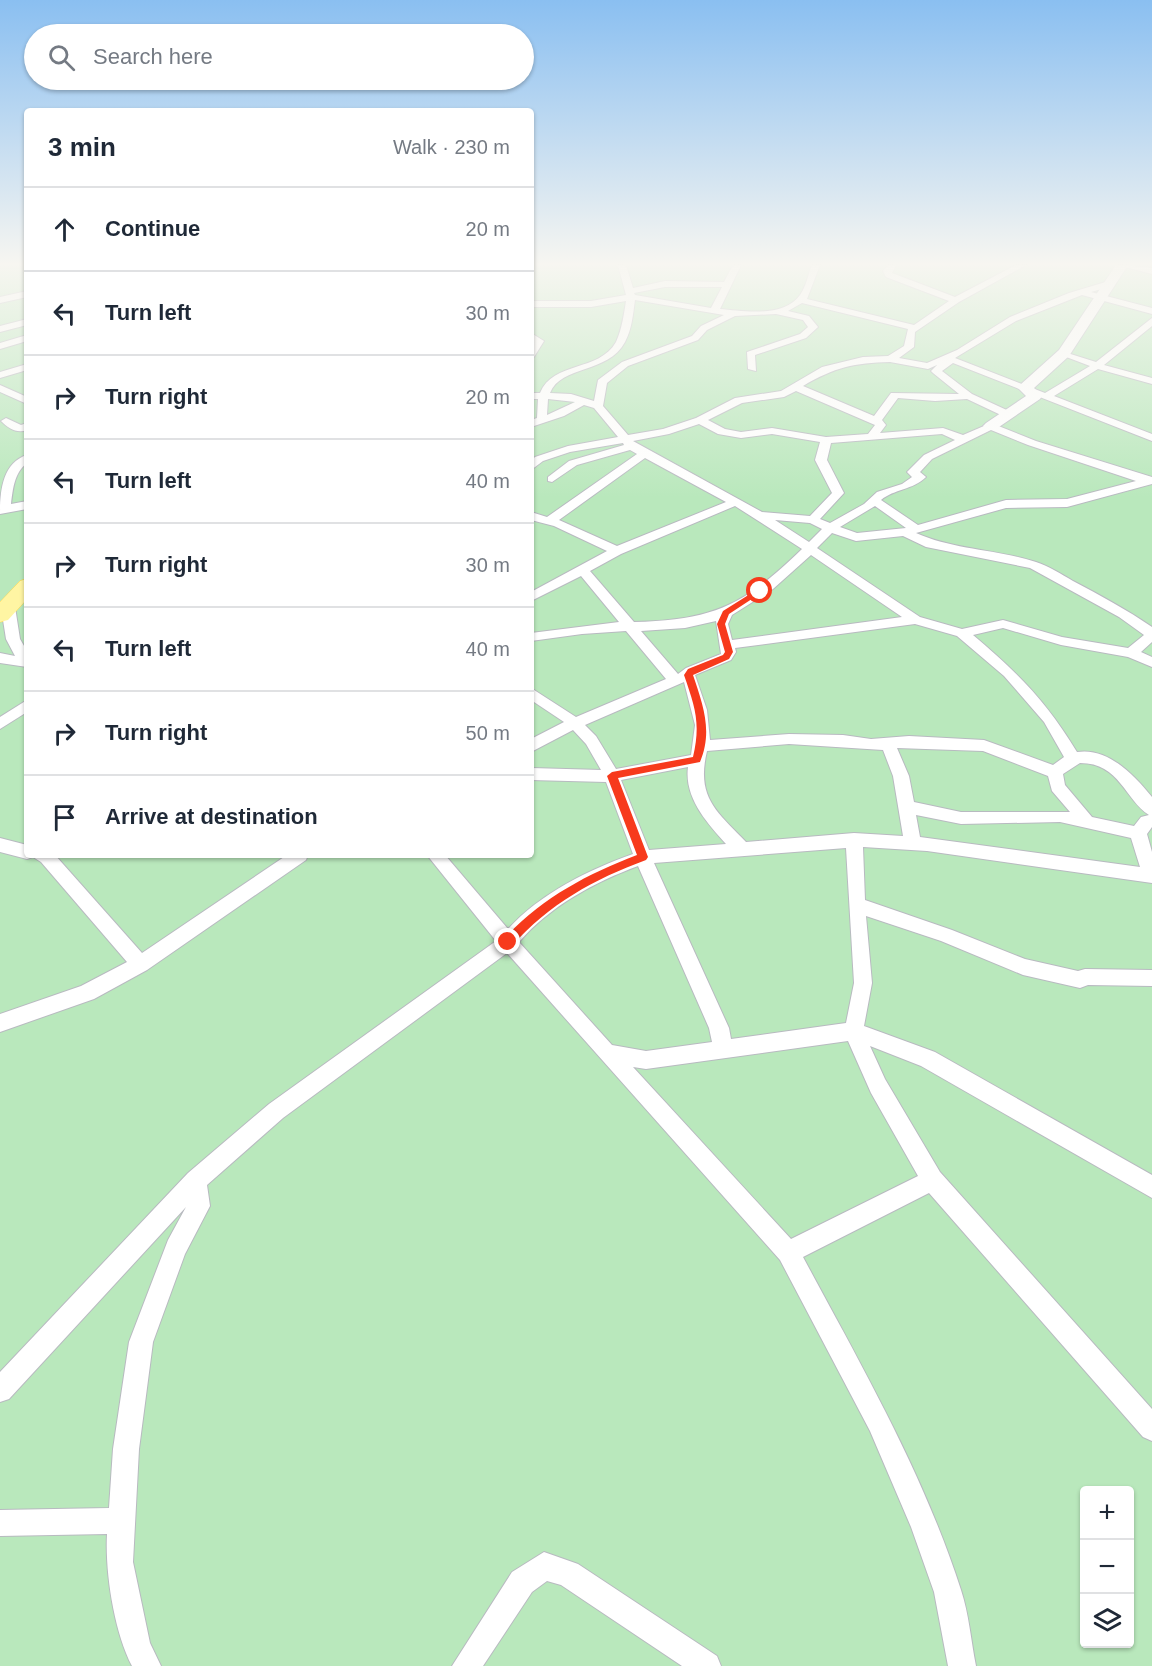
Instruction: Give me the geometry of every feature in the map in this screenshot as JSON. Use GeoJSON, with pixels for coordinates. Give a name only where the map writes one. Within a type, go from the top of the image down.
{"type":"FeatureCollection","features":[{"type":"Feature","properties":{"kind":"main road"},"geometry":{"type":"LineString","coordinates":[[4,611],[24,589]]}},
{"type":"Feature","properties":{"kind":"street"},"geometry":{"type":"LineString","coordinates":[[542,420],[543,397],[548,384],[559,376],[602,362],[619,343]]}},
{"type":"Feature","properties":{"kind":"street"},"geometry":{"type":"LineString","coordinates":[[598,406],[602,382],[625,364],[682,343]]}},
{"type":"Feature","properties":{"kind":"street"},"geometry":{"type":"LineString","coordinates":[[753,369],[750,354],[783,343]]}},
{"type":"Feature","properties":{"kind":"street"},"geometry":{"type":"LineString","coordinates":[[890,359],[909,347],[910,343]]}},
{"type":"Feature","properties":{"kind":"street"},"geometry":{"type":"LineString","coordinates":[[976,343],[936,371],[968,396],[1007,414]]}},
{"type":"Feature","properties":{"kind":"street"},"geometry":{"type":"LineString","coordinates":[[1036,394],[1071,343]]}},
{"type":"Feature","properties":{"kind":"street"},"geometry":{"type":"LineString","coordinates":[[534,637],[694,622],[726,613],[760,591],[810,549],[830,528],[882,494],[906,486],[920,477],[913,472],[928,457],[991,426],[1036,394],[1097,366],[1125,343]]}},
{"type":"Feature","properties":{"kind":"street"},"geometry":{"type":"LineString","coordinates":[[1064,353],[1097,366],[1152,381]]}},
{"type":"Feature","properties":{"kind":"street"},"geometry":{"type":"LineString","coordinates":[[552,479],[573,463],[628,442],[700,420],[740,400],[784,394],[825,369],[863,360],[890,359],[928,366],[950,359],[1152,438]]}},
{"type":"Feature","properties":{"kind":"street"},"geometry":{"type":"LineString","coordinates":[[0,375],[24,368]]}},
{"type":"Feature","properties":{"kind":"street"},"geometry":{"type":"LineString","coordinates":[[0,387],[24,380]]}},
{"type":"Feature","properties":{"kind":"street"},"geometry":{"type":"LineString","coordinates":[[794,386],[876,421],[881,425],[872,436]]}},
{"type":"Feature","properties":{"kind":"street"},"geometry":{"type":"LineString","coordinates":[[0,387],[24,399]]}},
{"type":"Feature","properties":{"kind":"street"},"geometry":{"type":"LineString","coordinates":[[876,421],[895,395],[935,398],[968,396]]}},
{"type":"Feature","properties":{"kind":"street"},"geometry":{"type":"LineString","coordinates":[[534,396],[571,397],[598,406],[628,442],[644,454],[760,515],[915,620],[962,633],[1009,673],[1049,718],[1073,759]]}},
{"type":"Feature","properties":{"kind":"street"},"geometry":{"type":"LineString","coordinates":[[534,400],[543,397]]}},
{"type":"Feature","properties":{"kind":"street"},"geometry":{"type":"LineString","coordinates":[[534,423],[585,401]]}},
{"type":"Feature","properties":{"kind":"street"},"geometry":{"type":"LineString","coordinates":[[700,420],[722,432],[741,435],[772,431],[826,440],[943,431],[963,439]]}},
{"type":"Feature","properties":{"kind":"street"},"geometry":{"type":"LineString","coordinates":[[6,421],[20,429],[24,428]]}},
{"type":"Feature","properties":{"kind":"street"},"geometry":{"type":"LineString","coordinates":[[991,426],[1032,443],[1151,481]]}},
{"type":"Feature","properties":{"kind":"street"},"geometry":{"type":"LineString","coordinates":[[813,520],[838,493],[821,460],[826,440]]}},
{"type":"Feature","properties":{"kind":"street"},"geometry":{"type":"LineString","coordinates":[[534,462],[576,447],[628,442]]}},
{"type":"Feature","properties":{"kind":"street"},"geometry":{"type":"LineString","coordinates":[[549,520],[644,454]]}},
{"type":"Feature","properties":{"kind":"street"},"geometry":{"type":"LineString","coordinates":[[24,459],[18,462],[10,474],[2,510],[24,506]]}},
{"type":"Feature","properties":{"kind":"street"},"geometry":{"type":"LineString","coordinates":[[760,515],[813,520],[856,537],[910,530],[1006,504],[1067,503],[1151,481]]}},
{"type":"Feature","properties":{"kind":"street"},"geometry":{"type":"LineString","coordinates":[[874,500],[930,544],[963,552],[980,552],[1034,565],[1150,629],[1131,653]]}},
{"type":"Feature","properties":{"kind":"street"},"geometry":{"type":"LineString","coordinates":[[534,595],[616,551],[735,502]]}},
{"type":"Feature","properties":{"kind":"street"},"geometry":{"type":"LineString","coordinates":[[534,517],[549,520],[616,551]]}},
{"type":"Feature","properties":{"kind":"street"},"geometry":{"type":"LineString","coordinates":[[582,570],[682,677],[702,716],[696,786],[712,816],[740,848]]}},
{"type":"Feature","properties":{"kind":"street"},"geometry":{"type":"LineString","coordinates":[[4,611],[13,639],[24,657]]}},
{"type":"Feature","properties":{"kind":"street"},"geometry":{"type":"LineString","coordinates":[[534,744],[575,723],[726,657],[729,652],[721,624],[726,613]]}},
{"type":"Feature","properties":{"kind":"street"},"geometry":{"type":"LineString","coordinates":[[727,645],[915,620]]}},
{"type":"Feature","properties":{"kind":"street"},"geometry":{"type":"LineString","coordinates":[[962,633],[1002,624],[1061,641],[1131,653],[1152,662]]}},
{"type":"Feature","properties":{"kind":"street"},"geometry":{"type":"LineString","coordinates":[[0,658],[24,662]]}},
{"type":"Feature","properties":{"kind":"street"},"geometry":{"type":"LineString","coordinates":[[534,695],[575,723],[591,740],[612,776],[643,857],[719,1028],[723,1048]]}},
{"type":"Feature","properties":{"kind":"street"},"geometry":{"type":"LineString","coordinates":[[0,724],[24,707]]}},
{"type":"Feature","properties":{"kind":"street"},"geometry":{"type":"LineString","coordinates":[[534,774],[612,776],[699,753],[789,739],[843,740],[870,745],[909,742],[984,746],[1055,772]]}},
{"type":"Feature","properties":{"kind":"street"},"geometry":{"type":"LineString","coordinates":[[888,744],[901,776],[913,843]]}},
{"type":"Feature","properties":{"kind":"street"},"geometry":{"type":"LineString","coordinates":[[1055,772],[1073,759],[1084,757],[1105,764],[1132,783],[1152,810]]}},
{"type":"Feature","properties":{"kind":"street"},"geometry":{"type":"LineString","coordinates":[[1055,772],[1058,787],[1086,820]]}},
{"type":"Feature","properties":{"kind":"street"},"geometry":{"type":"LineString","coordinates":[[907,807],[961,818],[1060,816],[1138,833]]}},
{"type":"Feature","properties":{"kind":"street"},"geometry":{"type":"LineString","coordinates":[[1138,833],[1147,822],[1152,821]]}},
{"type":"Feature","properties":{"kind":"street"},"geometry":{"type":"LineString","coordinates":[[0,1390],[196,1181],[276,1111],[508,942],[531,916],[600,873],[643,857],[855,840],[913,843],[1152,877],[1138,833]]}},
{"type":"Feature","properties":{"kind":"street"},"geometry":{"type":"LineString","coordinates":[[855,840],[856,905],[865,987],[861,1009],[853,1030],[878,1086],[932,1180],[1152,1428]]}},
{"type":"Feature","properties":{"kind":"street"},"geometry":{"type":"LineString","coordinates":[[0,845],[24,851]]}},
{"type":"Feature","properties":{"kind":"street"},"geometry":{"type":"LineString","coordinates":[[48,858],[140,964]]}},
{"type":"Feature","properties":{"kind":"street"},"geometry":{"type":"LineString","coordinates":[[0,1023],[87,993],[140,964],[296,858]]}},
{"type":"Feature","properties":{"kind":"street"},"geometry":{"type":"LineString","coordinates":[[438,858],[508,942],[788,1252],[879,1422],[924,1525],[948,1592],[962,1666]]}},
{"type":"Feature","properties":{"kind":"street"},"geometry":{"type":"LineString","coordinates":[[856,905],[946,935],[1023,967],[1080,980],[1085,977],[1152,978]]}},
{"type":"Feature","properties":{"kind":"street"},"geometry":{"type":"LineString","coordinates":[[607,1053],[646,1060],[853,1030],[927,1059],[1152,1187]]}},
{"type":"Feature","properties":{"kind":"street"},"geometry":{"type":"LineString","coordinates":[[788,1252],[932,1180]]}},
{"type":"Feature","properties":{"kind":"street"},"geometry":{"type":"LineString","coordinates":[[147,1666],[137,1647],[119,1562],[126,1449],[141,1342],[176,1248],[200,1206],[196,1181]]}},
{"type":"Feature","properties":{"kind":"street"},"geometry":{"type":"LineString","coordinates":[[0,1523],[121,1521]]}},
{"type":"Feature","properties":{"kind":"street"},"geometry":{"type":"LineString","coordinates":[[466,1666],[522,1582],[544,1566],[568,1574],[707,1666]]}},
{"type":"Feature","properties":{"kind":"green space"},"geometry":{"type":"Polygon","coordinates":[[[0,343],[24,343],[24,858],[534,858],[534,343],[1152,343],[1152,1666],[0,1666],[0,343]]]}},
{"type":"Feature","properties":{"kind":"route"},"geometry":{"type":"LineString","coordinates":[[508,942],[531,916],[600,873],[643,857],[612,776],[697,760],[703,736],[702,716],[688,675],[691,671],[726,657],[729,652],[721,624],[726,613],[760,591]]}}]}
